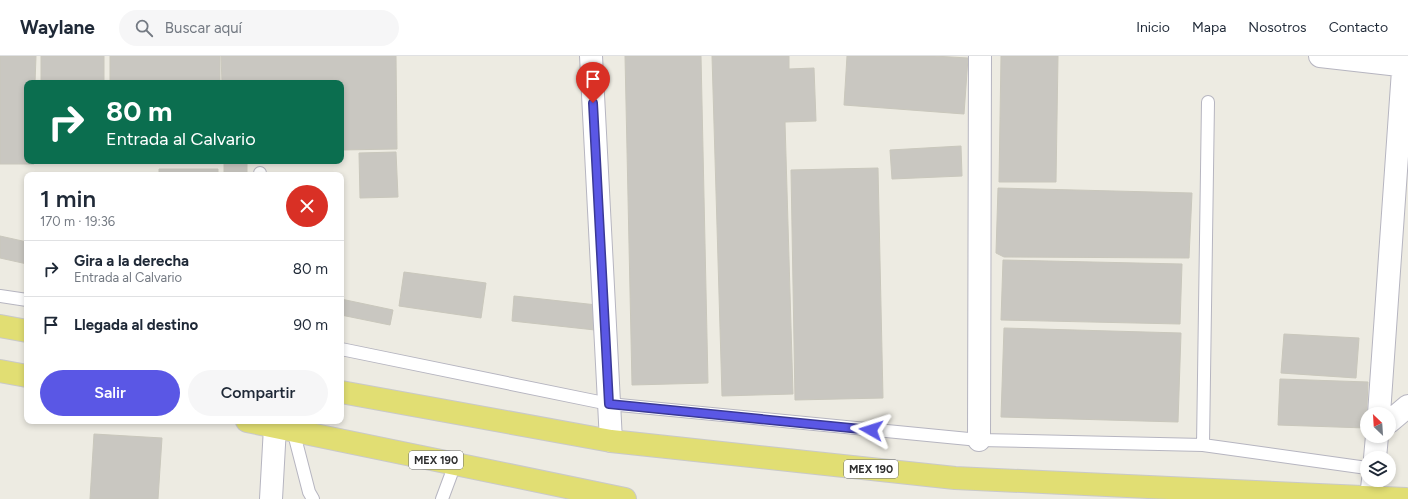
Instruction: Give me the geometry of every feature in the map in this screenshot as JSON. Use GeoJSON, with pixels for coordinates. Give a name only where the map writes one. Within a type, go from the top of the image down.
{"type":"FeatureCollection","features":[{"type":"Feature","properties":{"kind":"main road"},"geometry":{"type":"LineString","coordinates":[[0,326],[24,330]]}},
{"type":"Feature","properties":{"kind":"main road"},"geometry":{"type":"LineString","coordinates":[[0,371],[24,375]]}},
{"type":"Feature","properties":{"kind":"main road","name":"MEX 190"},"geometry":{"type":"LineString","coordinates":[[344,393],[611,441],[955,478],[1372,488],[1406,499]]}},
{"type":"Feature","properties":{"kind":"main road","name":"MEX 190"},"geometry":{"type":"LineString","coordinates":[[260,424],[625,499]]}},
{"type":"Feature","properties":{"kind":"street"},"geometry":{"type":"LineString","coordinates":[[591,56],[611,441]]}},
{"type":"Feature","properties":{"kind":"street"},"geometry":{"type":"LineString","coordinates":[[979,440],[980,56]]}},
{"type":"Feature","properties":{"kind":"street"},"geometry":{"type":"LineString","coordinates":[[1320,56],[1405,63],[1380,407]]}},
{"type":"Feature","properties":{"kind":"street"},"geometry":{"type":"LineString","coordinates":[[1396,416],[1408,406]]}},
{"type":"Feature","properties":{"kind":"street"},"geometry":{"type":"LineString","coordinates":[[271,499],[284,429]]}},
{"type":"Feature","properties":{"kind":"lane"},"geometry":{"type":"LineString","coordinates":[[1203,445],[1208,102]]}},
{"type":"Feature","properties":{"kind":"lane"},"geometry":{"type":"LineString","coordinates":[[0,296],[24,300]]}},
{"type":"Feature","properties":{"kind":"lane"},"geometry":{"type":"LineString","coordinates":[[344,350],[609,404],[979,440],[1203,445],[1360,467]]}},
{"type":"Feature","properties":{"kind":"lane"},"geometry":{"type":"LineString","coordinates":[[284,429],[313,499]]}},
{"type":"Feature","properties":{"kind":"lane"},"geometry":{"type":"LineString","coordinates":[[442,499],[455,464]]}},
{"type":"Feature","properties":{"kind":"building"},"geometry":{"type":"Polygon","coordinates":[[[0,56],[36,56],[35,80],[24,80],[24,164],[0,164],[0,56]]]}},
{"type":"Feature","properties":{"kind":"building"},"geometry":{"type":"Polygon","coordinates":[[[41,56],[104,56],[104,80],[41,80],[41,56]]]}},
{"type":"Feature","properties":{"kind":"building"},"geometry":{"type":"Polygon","coordinates":[[[110,56],[220,56],[220,80],[110,80],[110,56]]]}},
{"type":"Feature","properties":{"kind":"building"},"geometry":{"type":"Polygon","coordinates":[[[221,56],[396,56],[397,149],[344,150],[344,80],[222,80],[221,56]]]}},
{"type":"Feature","properties":{"kind":"building"},"geometry":{"type":"Polygon","coordinates":[[[625,56],[701,56],[708,383],[632,385],[625,56]]]}},
{"type":"Feature","properties":{"kind":"building"},"geometry":{"type":"Polygon","coordinates":[[[712,56],[789,56],[789,69],[814,68],[816,121],[785,122],[793,394],[722,396],[712,56]]]}},
{"type":"Feature","properties":{"kind":"building"},"geometry":{"type":"Polygon","coordinates":[[[847,56],[934,56],[968,58],[964,114],[844,105],[847,56]]]}},
{"type":"Feature","properties":{"kind":"building"},"geometry":{"type":"Polygon","coordinates":[[[1001,56],[1058,56],[1056,182],[999,182],[1001,56]]]}},
{"type":"Feature","properties":{"kind":"building"},"geometry":{"type":"Polygon","coordinates":[[[961,146],[962,176],[892,179],[890,150],[961,146]]]}},
{"type":"Feature","properties":{"kind":"building"},"geometry":{"type":"Polygon","coordinates":[[[396,152],[398,197],[360,198],[359,153],[396,152]]]}},
{"type":"Feature","properties":{"kind":"building"},"geometry":{"type":"Polygon","coordinates":[[[224,164],[247,164],[247,172],[224,172],[224,164]]]}},
{"type":"Feature","properties":{"kind":"building"},"geometry":{"type":"Polygon","coordinates":[[[878,168],[883,398],[795,400],[791,170],[878,168]]]}},
{"type":"Feature","properties":{"kind":"building"},"geometry":{"type":"Polygon","coordinates":[[[159,169],[218,169],[218,172],[159,172],[159,169]]]}},
{"type":"Feature","properties":{"kind":"building"},"geometry":{"type":"Polygon","coordinates":[[[998,188],[1192,193],[1189,258],[1004,257],[996,253],[998,188]]]}},
{"type":"Feature","properties":{"kind":"building"},"geometry":{"type":"Polygon","coordinates":[[[0,236],[24,241],[24,263],[0,258],[0,236]]]}},
{"type":"Feature","properties":{"kind":"building"},"geometry":{"type":"Polygon","coordinates":[[[1003,260],[1182,264],[1180,324],[1001,320],[1003,260]]]}},
{"type":"Feature","properties":{"kind":"building"},"geometry":{"type":"Polygon","coordinates":[[[404,272],[486,283],[481,318],[399,306],[404,272]]]}},
{"type":"Feature","properties":{"kind":"building"},"geometry":{"type":"Polygon","coordinates":[[[514,296],[597,305],[595,330],[512,321],[514,296]]]}},
{"type":"Feature","properties":{"kind":"building"},"geometry":{"type":"Polygon","coordinates":[[[344,300],[393,310],[390,325],[344,316],[344,300]]]}},
{"type":"Feature","properties":{"kind":"building"},"geometry":{"type":"Polygon","coordinates":[[[1004,328],[1181,333],[1178,422],[1001,417],[1004,328]]]}},
{"type":"Feature","properties":{"kind":"building"},"geometry":{"type":"Polygon","coordinates":[[[1284,334],[1359,338],[1356,378],[1281,373],[1284,334]]]}},
{"type":"Feature","properties":{"kind":"building"},"geometry":{"type":"Polygon","coordinates":[[[1280,379],[1368,382],[1367,407],[1360,407],[1360,428],[1278,425],[1280,379]]]}},
{"type":"Feature","properties":{"kind":"building"},"geometry":{"type":"Polygon","coordinates":[[[94,434],[162,438],[158,499],[90,499],[94,434]]]}},
{"type":"Feature","properties":{"kind":"route"},"geometry":{"type":"LineString","coordinates":[[593,103],[609,404],[871,430]]}}]}
